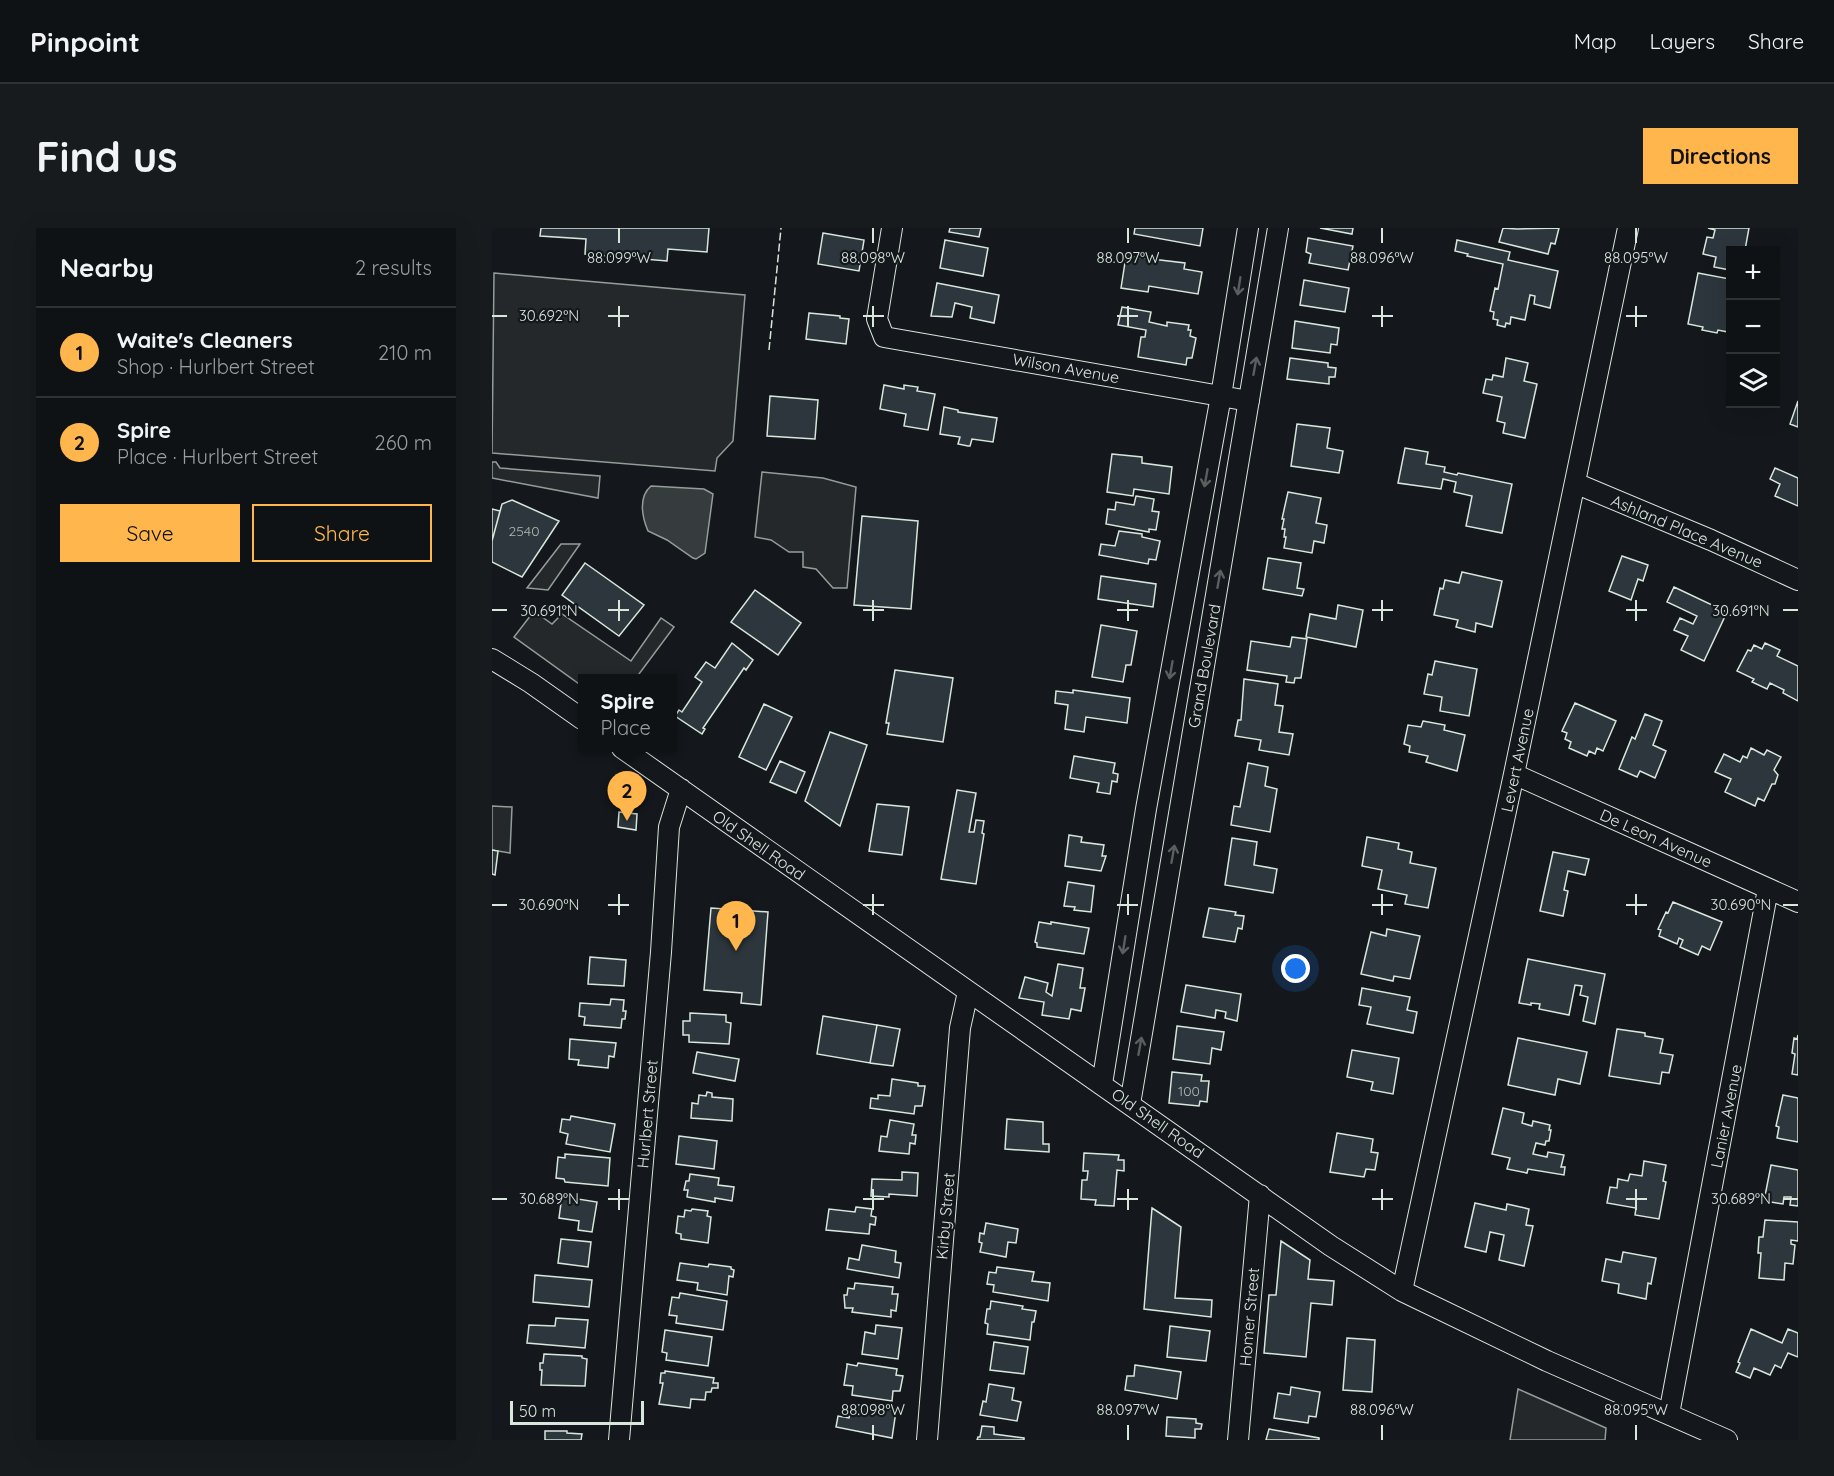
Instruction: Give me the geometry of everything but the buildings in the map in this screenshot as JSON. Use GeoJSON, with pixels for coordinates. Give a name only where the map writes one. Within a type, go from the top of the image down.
{"type":"FeatureCollection","features":[{"type":"Feature","properties":{"kind":"street","name":"Wilson Avenue"},"geometry":{"type":"LineString","coordinates":[[892,228],[877,319],[884,337],[1249,401]]}},
{"type":"Feature","properties":{"kind":"street","name":"Grand Boulevard"},"geometry":{"type":"LineString","coordinates":[[1102,1084],[1145,816],[1221,396],[1248,228]]}},
{"type":"Feature","properties":{"kind":"street","name":"Grand Boulevard"},"geometry":{"type":"LineString","coordinates":[[1130,1104],[1278,228]]}},
{"type":"Feature","properties":{"kind":"street","name":"Levert Avenue"},"geometry":{"type":"LineString","coordinates":[[1402,1291],[1514,774],[1628,228]]}},
{"type":"Feature","properties":{"kind":"street","name":"Ashland Place Avenue"},"geometry":{"type":"LineString","coordinates":[[1575,483],[1711,540],[1798,580]]}},
{"type":"Feature","properties":{"kind":"street"},"geometry":{"type":"LineString","coordinates":[[492,659],[578,716]]}},
{"type":"Feature","properties":{"kind":"street","name":"Old Shell Road"},"geometry":{"type":"LineString","coordinates":[[629,752],[1331,1246],[1402,1291],[1547,1360],[1727,1440]]}},
{"type":"Feature","properties":{"kind":"street","name":"De Leon Avenue"},"geometry":{"type":"LineString","coordinates":[[1514,774],[1798,902]]}},
{"type":"Feature","properties":{"kind":"street","name":"Hurlbert Street"},"geometry":{"type":"LineString","coordinates":[[619,1440],[661,952],[669,827],[681,789]]}},
{"type":"Feature","properties":{"kind":"street","name":"Lanier Avenue"},"geometry":{"type":"LineString","coordinates":[[1669,1414],[1768,889]]}},
{"type":"Feature","properties":{"kind":"street","name":"Kirby Street"},"geometry":{"type":"LineString","coordinates":[[927,1440],[960,1028],[968,992]]}},
{"type":"Feature","properties":{"kind":"street","name":"Homer Street"},"geometry":{"type":"LineString","coordinates":[[1238,1440],[1260,1195]]}},
{"type":"Feature","properties":{"kind":"shaded area"},"geometry":{"type":"Polygon","coordinates":[[[494,273],[745,295],[733,441],[717,458],[715,471],[492,453],[494,273]]]}},
{"type":"Feature","properties":{"kind":"shaded area"},"geometry":{"type":"Polygon","coordinates":[[[492,462],[496,462],[500,468],[600,476],[598,498],[492,478],[492,462]]]}},
{"type":"Feature","properties":{"kind":"shaded area"},"geometry":{"type":"Polygon","coordinates":[[[762,472],[823,478],[856,487],[847,588],[833,588],[816,569],[803,567],[803,552],[789,552],[771,540],[755,537],[762,472]]]}},
{"type":"Feature","properties":{"kind":"shaded area"},"geometry":{"type":"Polygon","coordinates":[[[651,486],[704,489],[713,494],[705,553],[696,559],[693,558],[667,540],[648,531],[643,514],[643,501],[651,486]]]}},
{"type":"Feature","properties":{"kind":"shaded area"},"geometry":{"type":"Polygon","coordinates":[[[561,544],[580,544],[548,590],[527,588],[561,544]]]}},
{"type":"Feature","properties":{"kind":"shaded area"},"geometry":{"type":"Polygon","coordinates":[[[534,611],[552,624],[562,614],[631,661],[661,618],[674,627],[639,674],[578,674],[578,683],[514,637],[534,611]]]}},
{"type":"Feature","properties":{"kind":"shaded area"},"geometry":{"type":"Polygon","coordinates":[[[492,806],[512,807],[510,853],[492,850],[492,806]]]}},
{"type":"Feature","properties":{"kind":"shaded area"},"geometry":{"type":"Polygon","coordinates":[[[1518,1389],[1606,1428],[1605,1440],[1510,1440],[1518,1389]]]}},
{"type":"Feature","properties":{"kind":"fence"},"geometry":{"type":"LineString","coordinates":[[769,350],[781,228]]}},
{"type":"Feature","properties":{"kind":"place","name":"Spire"},"geometry":{"type":"Point","coordinates":[627,821]}},
{"type":"Feature","properties":{"kind":"place","name":"Waite's Cleaners"},"geometry":{"type":"Point","coordinates":[736,951]}}]}
